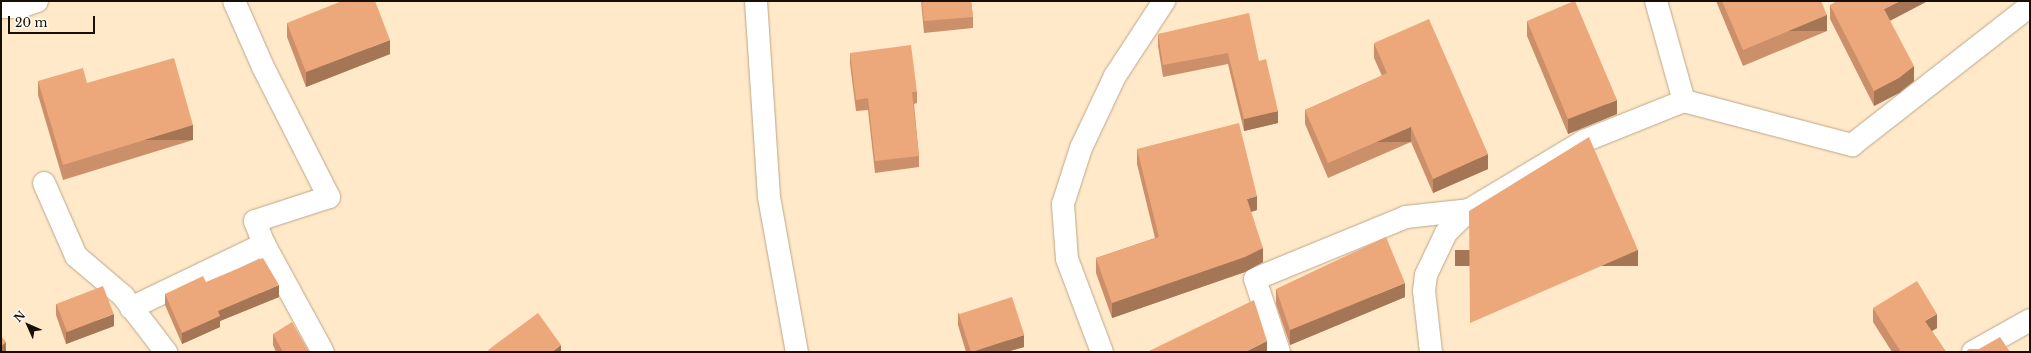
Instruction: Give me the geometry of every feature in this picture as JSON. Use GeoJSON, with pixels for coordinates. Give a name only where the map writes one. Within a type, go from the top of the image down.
{"type":"FeatureCollection","features":[{"type":"Feature","properties":{"kind":"street"},"geometry":{"type":"LineString","coordinates":[[1,7],[20,7],[37,1]]}},
{"type":"Feature","properties":{"kind":"street"},"geometry":{"type":"LineString","coordinates":[[234,1],[263,67],[329,197],[255,220],[264,244],[323,352]]}},
{"type":"Feature","properties":{"kind":"street"},"geometry":{"type":"LineString","coordinates":[[756,1],[769,197],[797,352]]}},
{"type":"Feature","properties":{"kind":"street"},"geometry":{"type":"LineString","coordinates":[[1102,352],[1067,259],[1063,204],[1081,148],[1115,76],[1164,1]]}},
{"type":"Feature","properties":{"kind":"street"},"geometry":{"type":"LineString","coordinates":[[1656,1],[1684,101]]}},
{"type":"Feature","properties":{"kind":"street"},"geometry":{"type":"LineString","coordinates":[[1431,352],[1425,316],[1426,274],[1446,233],[1469,210],[1584,141],[1684,101],[1852,145],[2030,6]]}},
{"type":"Feature","properties":{"kind":"street"},"geometry":{"type":"LineString","coordinates":[[44,183],[76,256],[123,296],[166,352]]}},
{"type":"Feature","properties":{"kind":"street"},"geometry":{"type":"LineString","coordinates":[[1279,352],[1255,279],[1406,217],[1469,210]]}},
{"type":"Feature","properties":{"kind":"street"},"geometry":{"type":"LineString","coordinates":[[131,308],[264,244]]}},
{"type":"Feature","properties":{"kind":"street"},"geometry":{"type":"LineString","coordinates":[[1973,352],[2030,320]]}},
{"type":"Feature","properties":{"kind":"building"},"geometry":{"type":"Polygon","coordinates":[[[342,1],[375,1],[390,40],[306,72],[287,23],[342,1]]]}},
{"type":"Feature","properties":{"kind":"building"},"geometry":{"type":"Polygon","coordinates":[[[922,1],[971,1],[973,17],[924,21],[922,1]]]}},
{"type":"Feature","properties":{"kind":"building"},"geometry":{"type":"Polygon","coordinates":[[[1574,1],[1617,100],[1568,119],[1527,21],[1574,1]]]}},
{"type":"Feature","properties":{"kind":"building"},"geometry":{"type":"Polygon","coordinates":[[[1722,1],[1821,1],[1827,15],[1743,50],[1722,1]]]}},
{"type":"Feature","properties":{"kind":"building"},"geometry":{"type":"Polygon","coordinates":[[[1837,1],[1900,1],[1884,9],[1914,66],[1899,78],[1874,91],[1830,5],[1837,1]]]}},
{"type":"Feature","properties":{"kind":"building"},"geometry":{"type":"Polygon","coordinates":[[[1249,13],[1259,61],[1266,59],[1278,111],[1244,119],[1228,53],[1163,65],[1158,34],[1249,13]]]}},
{"type":"Feature","properties":{"kind":"building"},"geometry":{"type":"Polygon","coordinates":[[[1429,19],[1488,154],[1433,179],[1411,127],[1328,163],[1305,110],[1387,73],[1374,43],[1429,19]]]}},
{"type":"Feature","properties":{"kind":"building"},"geometry":{"type":"Polygon","coordinates":[[[911,45],[917,92],[912,92],[919,156],[875,161],[868,98],[856,100],[850,53],[911,45]]]}},
{"type":"Feature","properties":{"kind":"building"},"geometry":{"type":"Polygon","coordinates":[[[174,58],[193,125],[63,165],[38,81],[83,68],[87,83],[174,58]]]}},
{"type":"Feature","properties":{"kind":"building"},"geometry":{"type":"Polygon","coordinates":[[[1239,123],[1257,196],[1247,199],[1263,248],[1245,257],[1112,303],[1096,258],[1159,237],[1137,149],[1239,123]]]}},
{"type":"Feature","properties":{"kind":"building"},"geometry":{"type":"Polygon","coordinates":[[[1589,137],[1638,250],[1470,323],[1469,211],[1589,137]]]}},
{"type":"Feature","properties":{"kind":"building"},"geometry":{"type":"Polygon","coordinates":[[[1386,237],[1405,283],[1290,330],[1276,289],[1386,237]]]}},
{"type":"Feature","properties":{"kind":"building"},"geometry":{"type":"Polygon","coordinates":[[[263,258],[279,285],[218,311],[220,316],[182,333],[165,294],[203,276],[206,282],[263,258]]]}},
{"type":"Feature","properties":{"kind":"building"},"geometry":{"type":"Polygon","coordinates":[[[1917,281],[1937,314],[1925,321],[1946,352],[1901,352],[1873,308],[1917,281]]]}},
{"type":"Feature","properties":{"kind":"building"},"geometry":{"type":"Polygon","coordinates":[[[103,286],[114,314],[67,332],[56,304],[103,286]]]}},
{"type":"Feature","properties":{"kind":"building"},"geometry":{"type":"Polygon","coordinates":[[[1012,297],[1024,335],[971,352],[959,314],[1012,297]]]}},
{"type":"Feature","properties":{"kind":"building"},"geometry":{"type":"Polygon","coordinates":[[[1254,300],[1267,341],[1245,352],[1147,352],[1254,300]]]}},
{"type":"Feature","properties":{"kind":"building"},"geometry":{"type":"Polygon","coordinates":[[[538,313],[561,345],[552,352],[490,352],[488,350],[538,313]]]}},
{"type":"Feature","properties":{"kind":"building"},"geometry":{"type":"Polygon","coordinates":[[[292,322],[309,352],[283,352],[273,334],[292,322]]]}},
{"type":"Feature","properties":{"kind":"building"},"geometry":{"type":"Polygon","coordinates":[[[1,336],[6,342],[1,346],[1,336]]]}},
{"type":"Feature","properties":{"kind":"building"},"geometry":{"type":"Polygon","coordinates":[[[2000,337],[2010,352],[1965,352],[1969,349],[1979,349],[2000,337]]]}}]}
